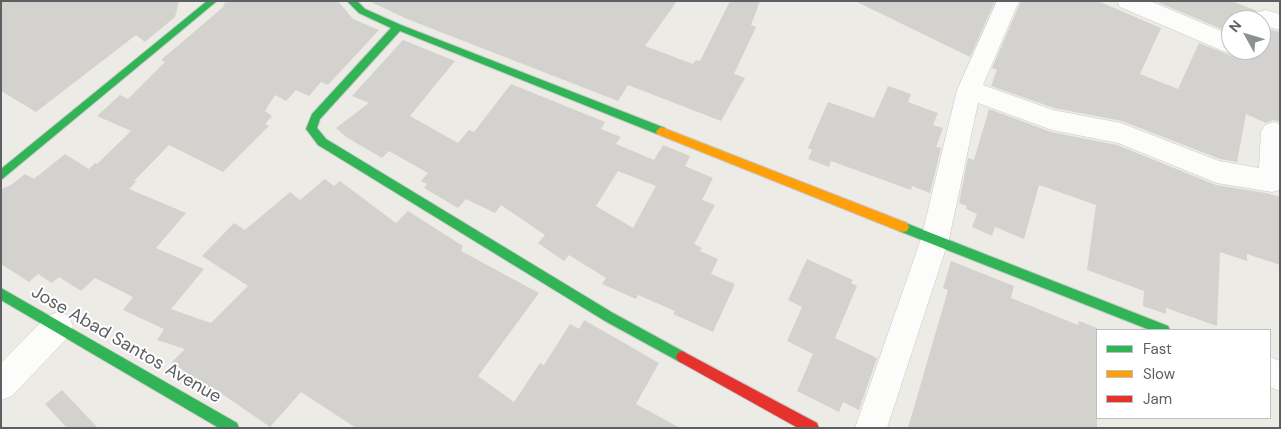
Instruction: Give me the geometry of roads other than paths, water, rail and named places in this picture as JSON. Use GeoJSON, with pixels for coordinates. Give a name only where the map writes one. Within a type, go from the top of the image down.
{"type":"FeatureCollection","features":[{"type":"Feature","properties":{"kind":"main road"},"geometry":{"type":"LineString","coordinates":[[1,176],[214,1]]}},
{"type":"Feature","properties":{"kind":"main road"},"geometry":{"type":"LineString","coordinates":[[351,1],[362,11],[398,27],[1161,329]]}},
{"type":"Feature","properties":{"kind":"main road"},"geometry":{"type":"LineString","coordinates":[[398,27],[316,116],[311,129],[322,142],[609,317],[812,428]]}},
{"type":"Feature","properties":{"kind":"main road","name":"Jose Abad Santos Avenue"},"geometry":{"type":"LineString","coordinates":[[1,293],[232,428]]}},
{"type":"Feature","properties":{"kind":"street"},"geometry":{"type":"LineString","coordinates":[[871,428],[935,239],[969,90],[1008,1]]}},
{"type":"Feature","properties":{"kind":"street"},"geometry":{"type":"LineString","coordinates":[[1128,1],[1221,41]]}},
{"type":"Feature","properties":{"kind":"street"},"geometry":{"type":"LineString","coordinates":[[969,90],[1052,120],[1121,133],[1217,172],[1276,182],[1274,132]]}},
{"type":"Feature","properties":{"kind":"street"},"geometry":{"type":"LineString","coordinates":[[1,385],[58,326]]}}]}
